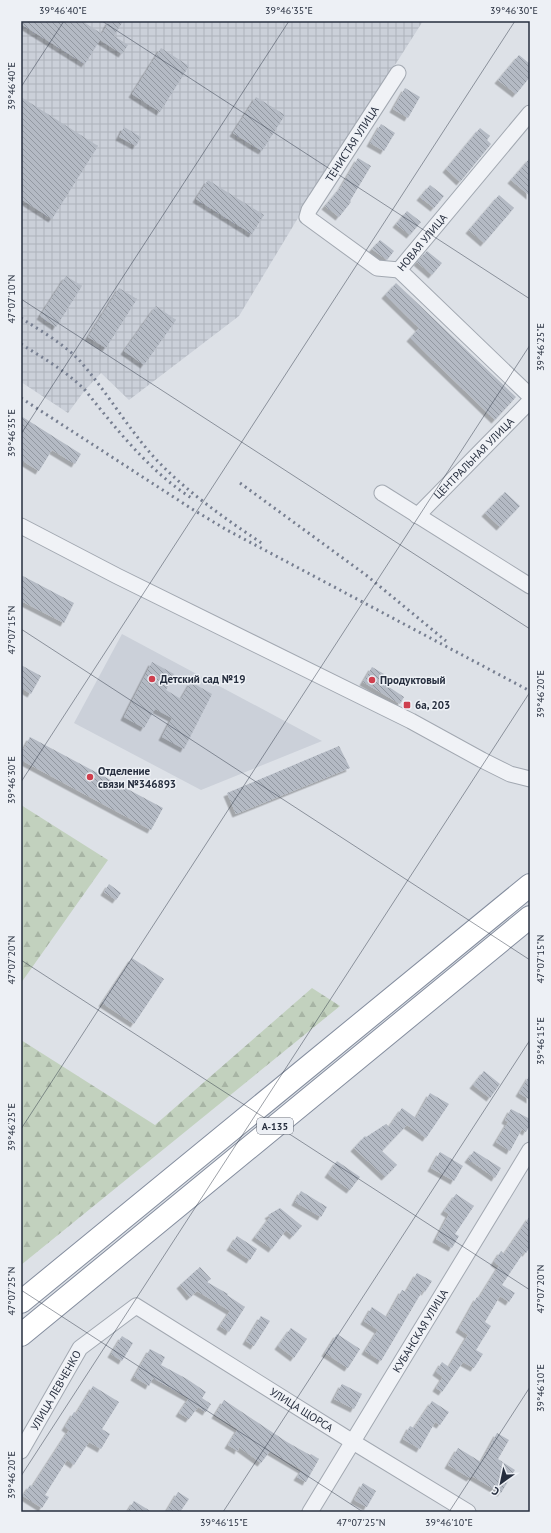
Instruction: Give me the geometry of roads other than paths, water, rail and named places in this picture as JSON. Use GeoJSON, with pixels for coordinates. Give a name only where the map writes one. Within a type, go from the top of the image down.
{"type":"FeatureCollection","features":[{"type":"Feature","properties":{"kind":"highway","name":"А-135"},"geometry":{"type":"LineString","coordinates":[[21,1302],[530,885]]}},
{"type":"Feature","properties":{"kind":"highway","name":"А-135"},"geometry":{"type":"LineString","coordinates":[[21,1335],[530,917]]}},
{"type":"Feature","properties":{"kind":"street","name":"ТЕНИСТАЯ УЛИЦА"},"geometry":{"type":"LineString","coordinates":[[398,73],[309,210],[306,217],[377,268],[399,270]]}},
{"type":"Feature","properties":{"kind":"street","name":"НОВАЯ УЛИЦА"},"geometry":{"type":"LineString","coordinates":[[530,113],[399,270],[530,396]]}},
{"type":"Feature","properties":{"kind":"street","name":"ЦЕНТРАЛЬНАЯ УЛИЦА"},"geometry":{"type":"LineString","coordinates":[[418,516],[530,401]]}},
{"type":"Feature","properties":{"kind":"street"},"geometry":{"type":"LineString","coordinates":[[382,493],[530,586]]}},
{"type":"Feature","properties":{"kind":"street"},"geometry":{"type":"LineString","coordinates":[[21,526],[117,576],[411,721],[510,774],[530,779]]}},
{"type":"Feature","properties":{"kind":"street","name":"КУБАНСКАЯ УЛИЦА"},"geometry":{"type":"LineString","coordinates":[[310,1512],[530,1150]]}},
{"type":"Feature","properties":{"kind":"street","name":"УЛИЦА ЩОРСА"},"geometry":{"type":"LineString","coordinates":[[136,1306],[468,1512]]}},
{"type":"Feature","properties":{"kind":"street","name":"УЛИЦА ЛЕВЧЕНКО"},"geometry":{"type":"LineString","coordinates":[[21,1451],[80,1348],[136,1306]]}},
{"type":"Feature","properties":{"kind":"railway"},"geometry":{"type":"LineString","coordinates":[[21,318],[60,343],[80,361],[99,384],[143,444],[164,468],[219,514],[263,544]]}},
{"type":"Feature","properties":{"kind":"railway"},"geometry":{"type":"LineString","coordinates":[[21,344],[54,365],[78,383],[148,463],[162,476],[193,499]]}},
{"type":"Feature","properties":{"kind":"railway"},"geometry":{"type":"LineString","coordinates":[[21,398],[192,509],[227,530],[530,691]]}},
{"type":"Feature","properties":{"kind":"railway"},"geometry":{"type":"LineString","coordinates":[[240,483],[366,575],[446,641]]}},
{"type":"Feature","properties":{"kind":"place","name":"Детский сад №19"},"geometry":{"type":"Point","coordinates":[152,679]}},
{"type":"Feature","properties":{"kind":"place","name":"Продуктовый"},"geometry":{"type":"Point","coordinates":[372,680]}},
{"type":"Feature","properties":{"kind":"place","name":"6a, 203"},"geometry":{"type":"Point","coordinates":[407,705]}},
{"type":"Feature","properties":{"kind":"place","name":"Отделение связи №346893"},"geometry":{"type":"Point","coordinates":[90,777]}}]}
